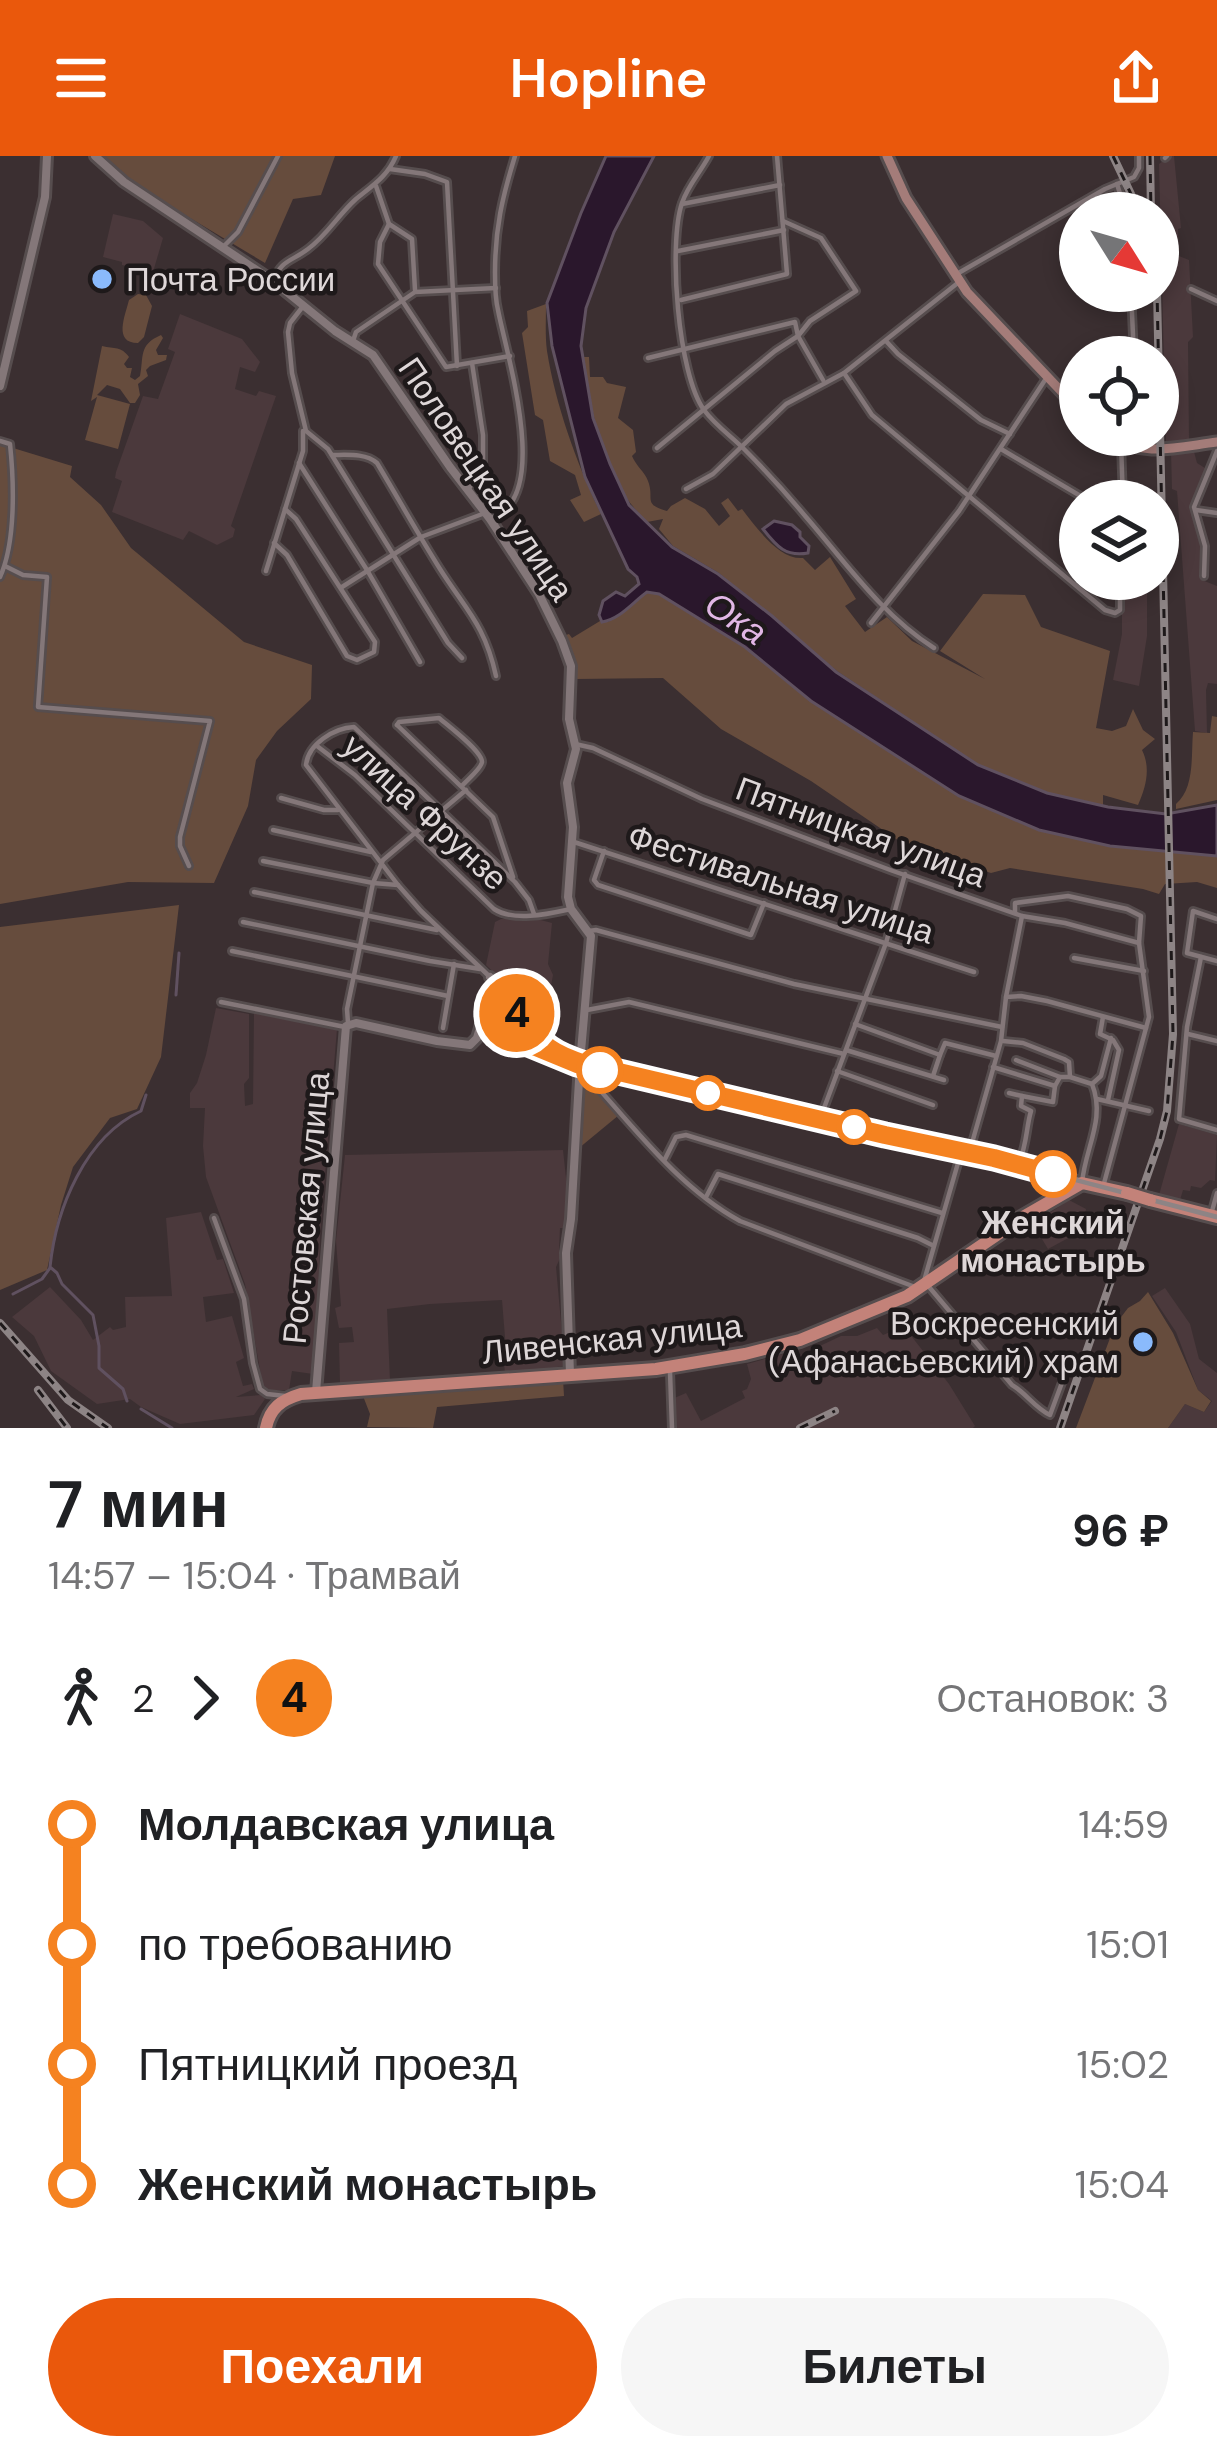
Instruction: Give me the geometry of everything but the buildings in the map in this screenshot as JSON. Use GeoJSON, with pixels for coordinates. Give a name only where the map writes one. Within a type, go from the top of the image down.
{"type":"FeatureCollection","features":[{"type":"Feature","properties":{"kind":"main road"},"geometry":{"type":"LineString","coordinates":[[887,156],[906,198],[957,279],[1059,389]]}},
{"type":"Feature","properties":{"kind":"main road"},"geometry":{"type":"LineString","coordinates":[[1179,447],[1217,442]]}},
{"type":"Feature","properties":{"kind":"main road"},"geometry":{"type":"LineString","coordinates":[[1082,1183],[1214,1216]]}},
{"type":"Feature","properties":{"kind":"main road","name":"Ливенская улица"},"geometry":{"type":"LineString","coordinates":[[287,1399],[316,1392],[669,1366],[800,1340],[895,1303],[1082,1183]]}},
{"type":"Feature","properties":{"kind":"main road"},"geometry":{"type":"LineString","coordinates":[[266,1428],[272,1411],[287,1399]]}},
{"type":"Feature","properties":{"kind":"street"},"geometry":{"type":"LineString","coordinates":[[0,386],[43,206],[47,156]]}},
{"type":"Feature","properties":{"kind":"street","name":"Половецкая улица"},"geometry":{"type":"LineString","coordinates":[[94,156],[124,182],[273,281],[373,356],[548,609],[571,666],[569,719],[575,744],[567,783],[571,909]]}},
{"type":"Feature","properties":{"kind":"street"},"geometry":{"type":"LineString","coordinates":[[223,247],[238,232],[278,156]]}},
{"type":"Feature","properties":{"kind":"street"},"geometry":{"type":"LineString","coordinates":[[273,281],[279,267],[307,250],[355,200],[376,186],[396,156]]}},
{"type":"Feature","properties":{"kind":"street"},"geometry":{"type":"LineString","coordinates":[[341,588],[422,537],[507,509],[516,489],[522,420],[496,288],[500,205],[515,156]]}},
{"type":"Feature","properties":{"kind":"street"},"geometry":{"type":"LineString","coordinates":[[709,156],[691,182],[676,229],[682,349],[694,391],[704,410],[775,481],[882,606],[934,648]]}},
{"type":"Feature","properties":{"kind":"street"},"geometry":{"type":"LineString","coordinates":[[680,300],[787,274],[777,156]]}},
{"type":"Feature","properties":{"kind":"street"},"geometry":{"type":"LineString","coordinates":[[686,489],[713,474],[786,404],[844,373],[957,279],[1040,225],[1134,177],[1139,156]]}},
{"type":"Feature","properties":{"kind":"street"},"geometry":{"type":"LineString","coordinates":[[390,169],[448,182],[457,366]]}},
{"type":"Feature","properties":{"kind":"street"},"geometry":{"type":"LineString","coordinates":[[1117,184],[1119,192]]}},
{"type":"Feature","properties":{"kind":"street"},"geometry":{"type":"LineString","coordinates":[[682,204],[780,185]]}},
{"type":"Feature","properties":{"kind":"street"},"geometry":{"type":"LineString","coordinates":[[376,186],[389,224],[412,238],[415,292]]}},
{"type":"Feature","properties":{"kind":"street"},"geometry":{"type":"LineString","coordinates":[[657,448],[798,336],[810,321],[856,291],[821,238],[783,221]]}},
{"type":"Feature","properties":{"kind":"street"},"geometry":{"type":"LineString","coordinates":[[389,224],[377,260],[446,367],[510,356]]}},
{"type":"Feature","properties":{"kind":"street"},"geometry":{"type":"LineString","coordinates":[[676,252],[784,230]]}},
{"type":"Feature","properties":{"kind":"street"},"geometry":{"type":"LineString","coordinates":[[352,342],[356,332],[415,292],[496,288]]}},
{"type":"Feature","properties":{"kind":"street"},"geometry":{"type":"LineString","coordinates":[[1192,289],[1217,301]]}},
{"type":"Feature","properties":{"kind":"street"},"geometry":{"type":"LineString","coordinates":[[304,305],[288,332],[306,431],[332,455],[448,643],[462,658]]}},
{"type":"Feature","properties":{"kind":"street"},"geometry":{"type":"LineString","coordinates":[[648,358],[795,322],[825,382]]}},
{"type":"Feature","properties":{"kind":"street"},"geometry":{"type":"LineString","coordinates":[[885,340],[981,420],[1010,434]]}},
{"type":"Feature","properties":{"kind":"street"},"geometry":{"type":"LineString","coordinates":[[468,490],[483,466],[472,363]]}},
{"type":"Feature","properties":{"kind":"street"},"geometry":{"type":"LineString","coordinates":[[844,373],[872,415],[1059,571]]}},
{"type":"Feature","properties":{"kind":"street"},"geometry":{"type":"LineString","coordinates":[[871,623],[969,495],[1047,377]]}},
{"type":"Feature","properties":{"kind":"street"},"geometry":{"type":"LineString","coordinates":[[266,571],[303,451],[304,425]]}},
{"type":"Feature","properties":{"kind":"street"},"geometry":{"type":"LineString","coordinates":[[0,441],[10,444],[12,463],[8,556],[0,578]]}},
{"type":"Feature","properties":{"kind":"street"},"geometry":{"type":"LineString","coordinates":[[1000,448],[1059,483]]}},
{"type":"Feature","properties":{"kind":"street"},"geometry":{"type":"LineString","coordinates":[[1204,576],[1205,546],[1196,500],[1217,451]]}},
{"type":"Feature","properties":{"kind":"street"},"geometry":{"type":"LineString","coordinates":[[332,455],[374,459],[441,571],[478,622],[496,676]]}},
{"type":"Feature","properties":{"kind":"street"},"geometry":{"type":"LineString","coordinates":[[299,463],[420,662]]}},
{"type":"Feature","properties":{"kind":"street"},"geometry":{"type":"LineString","coordinates":[[274,543],[287,555],[347,656],[357,660],[376,648],[296,519],[285,509]]}},
{"type":"Feature","properties":{"kind":"street"},"geometry":{"type":"LineString","coordinates":[[1196,510],[1217,513]]}},
{"type":"Feature","properties":{"kind":"street"},"geometry":{"type":"LineString","coordinates":[[5,566],[46,577],[38,707],[210,721],[180,837],[188,866]]}},
{"type":"Feature","properties":{"kind":"street"},"geometry":{"type":"LineString","coordinates":[[1093,600],[1115,613],[1120,600]]}},
{"type":"Feature","properties":{"kind":"street"},"geometry":{"type":"LineString","coordinates":[[464,788],[482,762],[462,738],[439,718],[399,722],[397,725],[493,817],[515,882]]}},
{"type":"Feature","properties":{"kind":"street"},"geometry":{"type":"LineString","coordinates":[[534,914],[530,899],[515,882],[354,727],[346,727],[306,757],[306,765],[338,810],[398,885],[542,1033],[581,1064],[705,1199],[740,1221],[921,1287],[1012,1385],[1050,1415],[1070,1361]]}},
{"type":"Feature","properties":{"kind":"street","name":"Пятницкая улица"},"geometry":{"type":"LineString","coordinates":[[575,744],[702,799],[1018,914],[1139,943]]}},
{"type":"Feature","properties":{"kind":"street","name":"улица Фрунзе"},"geometry":{"type":"LineString","coordinates":[[317,746],[355,775],[494,909],[509,916],[571,909]]}},
{"type":"Feature","properties":{"kind":"street","name":"Ростовская улица"},"geometry":{"type":"LineString","coordinates":[[316,1392],[347,1009],[373,884],[389,853],[464,788]]}},
{"type":"Feature","properties":{"kind":"street"},"geometry":{"type":"LineString","coordinates":[[281,798],[338,810]]}},
{"type":"Feature","properties":{"kind":"street"},"geometry":{"type":"LineString","coordinates":[[273,830],[371,852]]}},
{"type":"Feature","properties":{"kind":"street","name":"Фестивальная улица"},"geometry":{"type":"LineString","coordinates":[[572,841],[974,972]]}},
{"type":"Feature","properties":{"kind":"street"},"geometry":{"type":"LineString","coordinates":[[604,851],[594,880],[598,885],[718,925],[751,935],[764,904]]}},
{"type":"Feature","properties":{"kind":"street"},"geometry":{"type":"LineString","coordinates":[[263,861],[398,885]]}},
{"type":"Feature","properties":{"kind":"street"},"geometry":{"type":"LineString","coordinates":[[821,1116],[886,943],[905,874]]}},
{"type":"Feature","properties":{"kind":"street"},"geometry":{"type":"LineString","coordinates":[[254,892],[442,932]]}},
{"type":"Feature","properties":{"kind":"street"},"geometry":{"type":"LineString","coordinates":[[921,1287],[958,1163],[970,1150],[1001,1041],[1018,914],[1014,905],[1020,900],[1068,896],[1140,913],[1149,1017],[1103,1187]]}},
{"type":"Feature","properties":{"kind":"street"},"geometry":{"type":"LineString","coordinates":[[570,1375],[566,1269],[590,931],[571,909]]}},
{"type":"Feature","properties":{"kind":"street"},"geometry":{"type":"LineString","coordinates":[[1217,919],[1192,911],[1187,953],[1217,962]]}},
{"type":"Feature","properties":{"kind":"street"},"geometry":{"type":"LineString","coordinates":[[243,922],[480,969]]}},
{"type":"Feature","properties":{"kind":"street"},"geometry":{"type":"LineString","coordinates":[[590,931],[794,984],[1002,1027]]}},
{"type":"Feature","properties":{"kind":"street"},"geometry":{"type":"LineString","coordinates":[[232,952],[448,996]]}},
{"type":"Feature","properties":{"kind":"street"},"geometry":{"type":"LineString","coordinates":[[1201,957],[1187,1027],[1179,1119],[1217,1130]]}},
{"type":"Feature","properties":{"kind":"street"},"geometry":{"type":"LineString","coordinates":[[1074,958],[1144,970]]}},
{"type":"Feature","properties":{"kind":"street"},"geometry":{"type":"LineString","coordinates":[[443,1028],[454,964]]}},
{"type":"Feature","properties":{"kind":"street"},"geometry":{"type":"LineString","coordinates":[[221,1002],[467,1046],[478,1038],[492,979]]}},
{"type":"Feature","properties":{"kind":"street"},"geometry":{"type":"LineString","coordinates":[[1006,998],[1034,999],[1146,1028]]}},
{"type":"Feature","properties":{"kind":"street"},"geometry":{"type":"LineString","coordinates":[[586,1010],[629,1002],[944,1080]]}},
{"type":"Feature","properties":{"kind":"street"},"geometry":{"type":"LineString","coordinates":[[1103,1016],[1100,1034],[1111,1038],[1120,1056],[1108,1100]]}},
{"type":"Feature","properties":{"kind":"street"},"geometry":{"type":"LineString","coordinates":[[855,1024],[940,1055]]}},
{"type":"Feature","properties":{"kind":"street"},"geometry":{"type":"LineString","coordinates":[[1188,1034],[1217,1041]]}},
{"type":"Feature","properties":{"kind":"street"},"geometry":{"type":"LineString","coordinates":[[1092,1084],[1101,1076],[1111,1038]]}},
{"type":"Feature","properties":{"kind":"street"},"geometry":{"type":"LineString","coordinates":[[1001,1041],[1023,1043],[1064,1059],[1069,1062],[1070,1077]]}},
{"type":"Feature","properties":{"kind":"street"},"geometry":{"type":"LineString","coordinates":[[934,1076],[945,1043],[995,1056]]}},
{"type":"Feature","properties":{"kind":"street"},"geometry":{"type":"LineString","coordinates":[[1016,1060],[1092,1084]]}},
{"type":"Feature","properties":{"kind":"street"},"geometry":{"type":"LineString","coordinates":[[581,1064],[970,1150],[1082,1183],[1099,1117],[1092,1084]]}},
{"type":"Feature","properties":{"kind":"street"},"geometry":{"type":"LineString","coordinates":[[993,1067],[1055,1086]]}},
{"type":"Feature","properties":{"kind":"street"},"geometry":{"type":"LineString","coordinates":[[837,1071],[933,1105]]}},
{"type":"Feature","properties":{"kind":"street"},"geometry":{"type":"LineString","coordinates":[[1009,1093],[1053,1102],[1060,1077]]}},
{"type":"Feature","properties":{"kind":"street"},"geometry":{"type":"LineString","coordinates":[[1019,1162],[1031,1111],[1021,1106],[1022,1096]]}},
{"type":"Feature","properties":{"kind":"street"},"geometry":{"type":"LineString","coordinates":[[1097,1099],[1149,1112]]}},
{"type":"Feature","properties":{"kind":"street"},"geometry":{"type":"LineString","coordinates":[[664,1159],[676,1136],[686,1136],[942,1213]]}},
{"type":"Feature","properties":{"kind":"street"},"geometry":{"type":"LineString","coordinates":[[705,1199],[718,1174],[932,1245]]}},
{"type":"Feature","properties":{"kind":"street"},"geometry":{"type":"LineString","coordinates":[[1214,1216],[1217,1193]]}},
{"type":"Feature","properties":{"kind":"street"},"geometry":{"type":"LineString","coordinates":[[214,1218],[244,1299],[260,1389],[287,1399]]}},
{"type":"Feature","properties":{"kind":"street"},"geometry":{"type":"LineString","coordinates":[[669,1366],[672,1428]]}},
{"type":"Feature","properties":{"kind":"shaded area"},"geometry":{"type":"Polygon","coordinates":[[[102,156],[335,156],[321,195],[293,199],[265,263],[130,182],[102,156]]]}},
{"type":"Feature","properties":{"kind":"shaded area"},"geometry":{"type":"Polygon","coordinates":[[[1174,156],[1178,192],[1160,192],[1159,164],[1174,156]]]}},
{"type":"Feature","properties":{"kind":"shaded area"},"geometry":{"type":"Polygon","coordinates":[[[113,214],[143,221],[163,238],[153,272],[103,257],[113,214]]]}},
{"type":"Feature","properties":{"kind":"shaded area"},"geometry":{"type":"Polygon","coordinates":[[[1179,256],[1189,260],[1193,337],[1188,342],[1189,440],[1179,441],[1179,336],[1163,336],[1163,312],[1179,312],[1179,256]]]}},
{"type":"Feature","properties":{"kind":"shaded area"},"geometry":{"type":"Polygon","coordinates":[[[146,295],[152,306],[138,343],[125,339],[123,328],[129,300],[146,295]]]}},
{"type":"Feature","properties":{"kind":"shaded area"},"geometry":{"type":"Polygon","coordinates":[[[546,304],[547,351],[556,393],[601,514],[584,522],[570,500],[581,495],[575,475],[550,461],[543,420],[535,415],[522,333],[528,327],[527,311],[546,304]]]}},
{"type":"Feature","properties":{"kind":"shaded area"},"geometry":{"type":"Polygon","coordinates":[[[180,314],[242,339],[260,362],[255,372],[240,367],[235,389],[276,396],[231,526],[233,537],[217,545],[189,531],[183,540],[112,512],[122,481],[115,478],[116,472],[143,396],[158,399],[175,352],[168,349],[180,314]]]}},
{"type":"Feature","properties":{"kind":"shaded area"},"geometry":{"type":"Polygon","coordinates":[[[161,335],[156,350],[158,355],[167,355],[166,360],[146,370],[148,376],[138,384],[140,395],[135,403],[120,389],[107,385],[97,395],[130,404],[118,449],[85,440],[97,397],[91,401],[102,346],[126,353],[129,357],[124,364],[132,368],[130,377],[135,380],[140,376],[145,347],[161,335]]]}},
{"type":"Feature","properties":{"kind":"shaded area"},"geometry":{"type":"Polygon","coordinates":[[[583,357],[589,357],[590,377],[626,387],[618,418],[633,430],[636,452],[632,456],[647,478],[654,506],[667,511],[685,498],[705,509],[719,526],[730,516],[721,503],[728,498],[785,554],[803,558],[815,570],[830,557],[856,599],[845,606],[865,632],[887,617],[912,641],[985,679],[940,651],[983,594],[1025,595],[1041,627],[1110,651],[1096,728],[1112,731],[1126,726],[1133,709],[1143,730],[1155,739],[1142,750],[1146,778],[1138,805],[1103,795],[1103,806],[1047,793],[978,765],[837,671],[719,573],[673,546],[659,529],[663,519],[647,522],[610,466],[583,357]]]}},
{"type":"Feature","properties":{"kind":"shaded area"},"geometry":{"type":"Polygon","coordinates":[[[0,444],[72,466],[70,477],[101,505],[131,548],[244,642],[312,665],[311,699],[277,731],[256,760],[248,806],[214,883],[128,882],[0,904],[0,444]]]}},
{"type":"Feature","properties":{"kind":"shaded area"},"geometry":{"type":"Polygon","coordinates":[[[1193,448],[1197,463],[1208,470],[1192,506],[1202,544],[1202,580],[1217,586],[1217,684],[1208,683],[1206,690],[1207,733],[1195,731],[1179,480],[1172,480],[1171,456],[1179,456],[1179,451],[1193,448]]]}},
{"type":"Feature","properties":{"kind":"shaded area"},"geometry":{"type":"Polygon","coordinates":[[[647,592],[745,647],[812,701],[959,796],[1039,830],[1111,847],[1217,856],[1217,888],[1197,882],[1165,884],[1159,894],[1010,868],[991,873],[905,845],[811,781],[721,729],[663,678],[575,679],[566,635],[572,638],[600,621],[608,622],[647,592]]]}},
{"type":"Feature","properties":{"kind":"shaded area"},"geometry":{"type":"Polygon","coordinates":[[[1122,600],[1147,600],[1139,686],[1113,680],[1122,634],[1122,600]]]}},
{"type":"Feature","properties":{"kind":"shaded area"},"geometry":{"type":"Polygon","coordinates":[[[1212,716],[1217,717],[1217,800],[1176,809],[1189,780],[1193,732],[1210,733],[1212,716]]]}},
{"type":"Feature","properties":{"kind":"shaded area"},"geometry":{"type":"Polygon","coordinates":[[[179,905],[161,1057],[137,1109],[110,1118],[73,1167],[47,1270],[0,1290],[0,927],[179,905]]]}},
{"type":"Feature","properties":{"kind":"shaded area"},"geometry":{"type":"Polygon","coordinates":[[[533,918],[552,923],[548,964],[553,975],[550,991],[538,994],[538,1016],[486,965],[495,922],[533,918]]]}},
{"type":"Feature","properties":{"kind":"shaded area"},"geometry":{"type":"Polygon","coordinates":[[[216,1008],[249,1014],[245,1106],[253,1104],[254,1013],[337,1029],[313,1374],[292,1371],[289,1390],[263,1387],[245,1284],[206,1177],[205,1108],[190,1108],[190,1093],[206,1055],[216,1008]]]}},
{"type":"Feature","properties":{"kind":"shaded area"},"geometry":{"type":"Polygon","coordinates":[[[584,1080],[619,1115],[579,1148],[584,1080]]]}},
{"type":"Feature","properties":{"kind":"shaded area"},"geometry":{"type":"Polygon","coordinates":[[[1179,1124],[1217,1135],[1215,1181],[1183,1190],[1180,1200],[1159,1195],[1179,1124]]]}},
{"type":"Feature","properties":{"kind":"shaded area"},"geometry":{"type":"Polygon","coordinates":[[[563,1150],[566,1228],[560,1228],[559,1250],[563,1252],[556,1267],[565,1366],[505,1373],[502,1300],[430,1304],[387,1309],[390,1381],[340,1384],[339,1343],[354,1342],[352,1327],[339,1328],[335,1308],[341,1306],[336,1241],[345,1155],[563,1150]]]}},
{"type":"Feature","properties":{"kind":"shaded area"},"geometry":{"type":"Polygon","coordinates":[[[1069,1200],[1086,1209],[1083,1230],[1048,1249],[1033,1224],[1069,1200]]]}},
{"type":"Feature","properties":{"kind":"shaded area"},"geometry":{"type":"Polygon","coordinates":[[[201,1212],[234,1293],[203,1297],[206,1322],[232,1316],[244,1358],[236,1362],[243,1386],[252,1384],[254,1389],[236,1397],[261,1395],[265,1399],[254,1415],[180,1424],[130,1399],[97,1404],[51,1371],[34,1336],[12,1317],[50,1287],[93,1340],[110,1327],[126,1327],[125,1297],[172,1296],[166,1218],[201,1212]]]}},
{"type":"Feature","properties":{"kind":"shaded area"},"geometry":{"type":"Polygon","coordinates":[[[1165,1288],[1190,1324],[1199,1359],[1217,1373],[1217,1428],[1168,1428],[1185,1404],[1204,1412],[1212,1401],[1198,1390],[1176,1332],[1152,1296],[1165,1288]]]}},
{"type":"Feature","properties":{"kind":"shaded area"},"geometry":{"type":"Polygon","coordinates":[[[1148,1292],[1173,1333],[1198,1390],[1211,1401],[1204,1412],[1185,1404],[1168,1428],[1076,1428],[1115,1325],[1148,1292]]]}},
{"type":"Feature","properties":{"kind":"shaded area"},"geometry":{"type":"Polygon","coordinates":[[[901,1323],[949,1384],[973,1428],[675,1428],[672,1399],[686,1393],[701,1421],[745,1398],[742,1391],[751,1379],[747,1364],[783,1354],[788,1361],[841,1336],[877,1328],[883,1335],[901,1323]]]}},
{"type":"Feature","properties":{"kind":"shaded area"},"geometry":{"type":"Polygon","coordinates":[[[563,1379],[564,1396],[437,1407],[433,1428],[367,1427],[370,1414],[363,1396],[563,1379]]]}},
{"type":"Feature","properties":{"kind":"water","name":"Ока"},"geometry":{"type":"Polygon","coordinates":[[[606,156],[654,156],[614,232],[586,308],[581,346],[593,418],[629,505],[672,547],[718,574],[836,672],[978,765],[1047,793],[1108,807],[1166,814],[1217,805],[1217,856],[1110,846],[1039,830],[959,796],[811,701],[745,647],[659,594],[647,592],[602,622],[603,601],[616,592],[625,596],[639,584],[585,477],[552,346],[547,303],[606,156]]]}},
{"type":"Feature","properties":{"kind":"water"},"geometry":{"type":"Polygon","coordinates":[[[774,521],[800,532],[808,553],[778,546],[763,529],[774,521]]]}},
{"type":"Feature","properties":{"kind":"waterway"},"geometry":{"type":"LineString","coordinates":[[176,995],[179,953]]}},
{"type":"Feature","properties":{"kind":"waterway"},"geometry":{"type":"LineString","coordinates":[[127,1401],[123,1389],[99,1368],[93,1315],[50,1267],[59,1222],[77,1177],[104,1138],[141,1111],[146,1095]]}},
{"type":"Feature","properties":{"kind":"waterway"},"geometry":{"type":"LineString","coordinates":[[13,1294],[42,1279],[50,1268]]}},
{"type":"Feature","properties":{"kind":"waterway"},"geometry":{"type":"LineString","coordinates":[[141,1409],[172,1428]]}},
{"type":"Feature","properties":{"kind":"tram line"},"geometry":{"type":"LineString","coordinates":[[1217,1216],[994,1158],[585,1064],[544,1045],[515,1012],[503,1013],[498,1021],[504,1034],[580,1065],[993,1159],[1217,1218]]}},
{"type":"Feature","properties":{"kind":"tram line","name":"4"},"geometry":{"type":"LineString","coordinates":[[600,1070],[577,1064],[504,1034],[498,1027],[499,1018],[515,1012],[540,1042],[585,1064],[1053,1174]]}},
{"type":"Feature","properties":{"kind":"railway"},"geometry":{"type":"LineString","coordinates":[[1113,156],[1130,192]]}},
{"type":"Feature","properties":{"kind":"railway"},"geometry":{"type":"LineString","coordinates":[[1150,156],[1151,192]]}},
{"type":"Feature","properties":{"kind":"railway"},"geometry":{"type":"LineString","coordinates":[[1060,1428],[1167,1111],[1173,1034],[1157,312]]}},
{"type":"Feature","properties":{"kind":"railway"},"geometry":{"type":"LineString","coordinates":[[0,1323],[68,1400],[108,1428]]}},
{"type":"Feature","properties":{"kind":"railway"},"geometry":{"type":"LineString","coordinates":[[38,1390],[67,1428]]}},
{"type":"Feature","properties":{"kind":"railway"},"geometry":{"type":"LineString","coordinates":[[800,1428],[835,1411]]}},
{"type":"Feature","properties":{"kind":"place","name":"Почта России"},"geometry":{"type":"Point","coordinates":[102,279]}},
{"type":"Feature","properties":{"kind":"place","name":"Женский монастырь"},"geometry":{"type":"Point","coordinates":[1053,1174]}},
{"type":"Feature","properties":{"kind":"place","name":"Воскресенский (Афанасьевский) храм"},"geometry":{"type":"Point","coordinates":[1143,1342]}}]}
